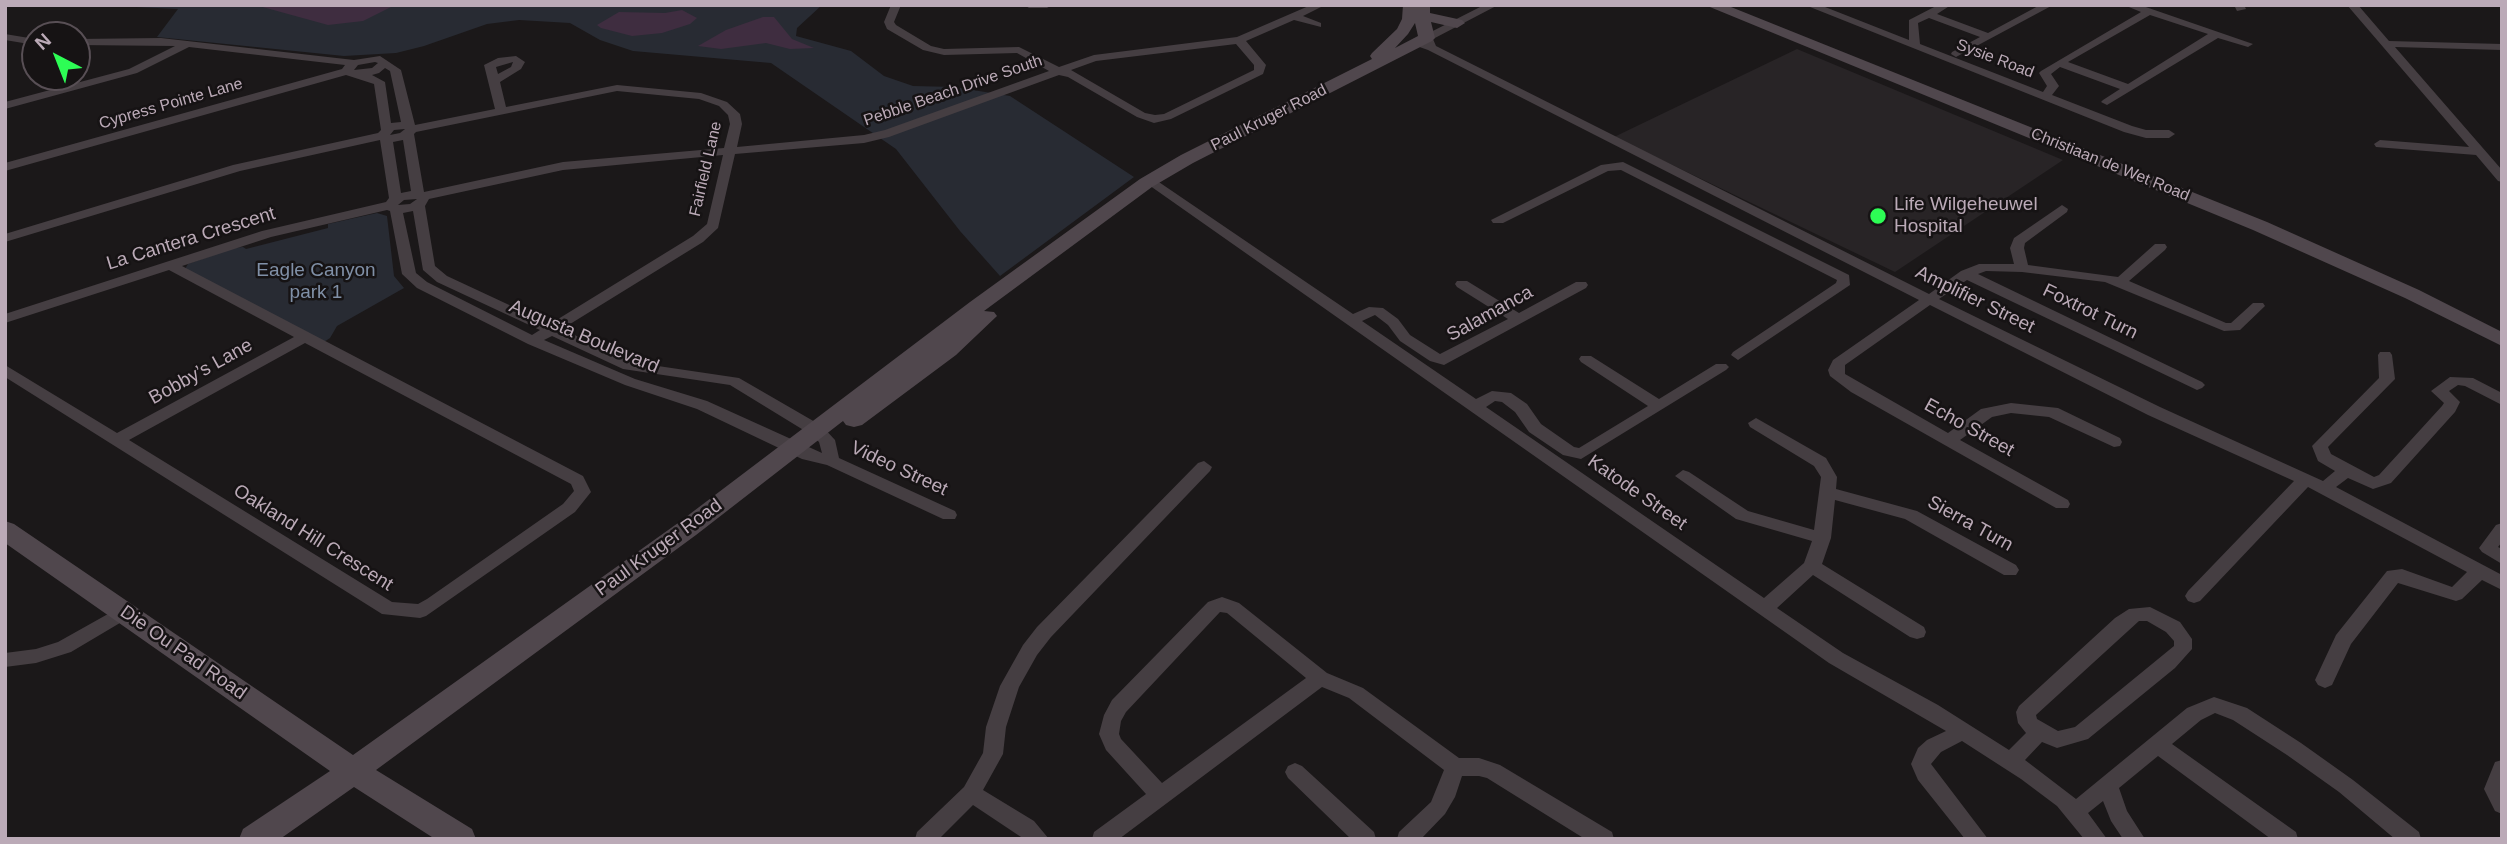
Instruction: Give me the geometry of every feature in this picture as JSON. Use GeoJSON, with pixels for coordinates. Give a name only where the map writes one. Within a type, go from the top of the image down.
{"type":"FeatureCollection","features":[{"type":"Feature","properties":{"kind":"street"},"geometry":{"type":"LineString","coordinates":[[896,5],[889,22],[891,27],[928,48],[944,52],[1019,50],[1058,71],[1072,74],[1141,115],[1163,118],[1259,72],[1260,65],[1239,40]]}},
{"type":"Feature","properties":{"kind":"street"},"geometry":{"type":"LineString","coordinates":[[1029,5],[1047,5]]}},
{"type":"Feature","properties":{"kind":"street","name":"Pebble Beach Drive South"},"geometry":{"type":"LineString","coordinates":[[420,199],[563,166],[879,136],[1109,54],[1239,40],[1320,5]]}},
{"type":"Feature","properties":{"kind":"street"},"geometry":{"type":"LineString","coordinates":[[1372,66],[1403,31],[1410,19],[1410,5]]}},
{"type":"Feature","properties":{"kind":"street","name":"Paul Kruger Road"},"geometry":{"type":"LineString","coordinates":[[271,839],[357,773],[609,595],[694,541],[815,447],[948,350],[1056,248],[1150,180],[1372,66],[1425,43],[1493,5]]}},
{"type":"Feature","properties":{"kind":"street","name":"Christiaan de Wet Road"},"geometry":{"type":"LineString","coordinates":[[1712,5],[2271,230],[2412,294],[2502,340]]}},
{"type":"Feature","properties":{"kind":"street","name":"Christiaan de Wet Road"},"geometry":{"type":"LineString","coordinates":[[1727,5],[2288,231],[2417,288],[2502,331]]}},
{"type":"Feature","properties":{"kind":"street","name":"Sysie Road"},"geometry":{"type":"LineString","coordinates":[[1810,5],[2137,132],[2169,134]]}},
{"type":"Feature","properties":{"kind":"street"},"geometry":{"type":"LineString","coordinates":[[1914,45],[1911,25],[1946,5]]}},
{"type":"Feature","properties":{"kind":"street"},"geometry":{"type":"LineString","coordinates":[[1956,54],[2048,5]]}},
{"type":"Feature","properties":{"kind":"street"},"geometry":{"type":"LineString","coordinates":[[2129,5],[2248,44]]}},
{"type":"Feature","properties":{"kind":"street"},"geometry":{"type":"LineString","coordinates":[[2352,5],[2502,178]]}},
{"type":"Feature","properties":{"kind":"street"},"geometry":{"type":"LineString","coordinates":[[1425,43],[1424,11],[1457,23]]}},
{"type":"Feature","properties":{"kind":"street"},"geometry":{"type":"LineString","coordinates":[[2046,96],[2053,86],[2045,73],[2149,12]]}},
{"type":"Feature","properties":{"kind":"street"},"geometry":{"type":"LineString","coordinates":[[1928,14],[1989,37]]}},
{"type":"Feature","properties":{"kind":"street"},"geometry":{"type":"LineString","coordinates":[[1295,17],[1317,25]]}},
{"type":"Feature","properties":{"kind":"street","name":"Amplifier Street"},"geometry":{"type":"LineString","coordinates":[[1403,31],[1747,209],[2154,411],[2324,488],[2502,583]]}},
{"type":"Feature","properties":{"kind":"street"},"geometry":{"type":"LineString","coordinates":[[2107,102],[2216,34]]}},
{"type":"Feature","properties":{"kind":"street"},"geometry":{"type":"LineString","coordinates":[[91,42],[142,40],[187,44],[350,67],[361,74],[381,68],[385,62],[371,58],[350,67]]}},
{"type":"Feature","properties":{"kind":"street"},"geometry":{"type":"LineString","coordinates":[[5,106],[133,71],[187,44]]}},
{"type":"Feature","properties":{"kind":"street"},"geometry":{"type":"LineString","coordinates":[[2385,44],[2502,47]]}},
{"type":"Feature","properties":{"kind":"street","name":"Augusta Boulevard"},"geometry":{"type":"LineString","coordinates":[[385,62],[394,70],[409,129],[420,199],[424,251],[428,267],[434,273],[639,369],[687,372],[734,381],[815,447]]}},
{"type":"Feature","properties":{"kind":"street"},"geometry":{"type":"LineString","coordinates":[[2059,63],[2128,88]]}},
{"type":"Feature","properties":{"kind":"street","name":"Cypress Pointe Lane"},"geometry":{"type":"LineString","coordinates":[[5,167],[350,67]]}},
{"type":"Feature","properties":{"kind":"street","name":"Augusta Boulevard"},"geometry":{"type":"LineString","coordinates":[[361,74],[379,82],[394,204],[406,262],[413,279],[533,341],[630,382],[702,405],[815,447]]}},
{"type":"Feature","properties":{"kind":"street"},"geometry":{"type":"LineString","coordinates":[[494,81],[501,110]]}},
{"type":"Feature","properties":{"kind":"street","name":"Fairfield Lane"},"geometry":{"type":"LineString","coordinates":[[385,134],[609,88],[701,96],[718,101],[734,114],[736,124],[715,221],[707,231],[533,341]]}},
{"type":"Feature","properties":{"kind":"street"},"geometry":{"type":"LineString","coordinates":[[5,238],[236,168],[385,134]]}},
{"type":"Feature","properties":{"kind":"street"},"geometry":{"type":"LineString","coordinates":[[2379,144],[2480,152]]}},
{"type":"Feature","properties":{"kind":"street"},"geometry":{"type":"LineString","coordinates":[[1498,220],[1545,196],[1618,165],[1629,168],[1828,268],[1846,281],[1738,355]]}},
{"type":"Feature","properties":{"kind":"street","name":"Katode Street"},"geometry":{"type":"LineString","coordinates":[[1150,180],[1851,667],[1964,731],[2049,788],[2075,812],[2097,839]]}},
{"type":"Feature","properties":{"kind":"street","name":"La Cantera Crescent"},"geometry":{"type":"LineString","coordinates":[[5,319],[267,234],[420,199]]}},
{"type":"Feature","properties":{"kind":"street"},"geometry":{"type":"LineString","coordinates":[[1730,219],[1747,209]]}},
{"type":"Feature","properties":{"kind":"street"},"geometry":{"type":"LineString","coordinates":[[2022,268],[2017,248],[2019,241],[2062,209]]}},
{"type":"Feature","properties":{"kind":"street"},"geometry":{"type":"LineString","coordinates":[[2120,282],[2160,247]]}},
{"type":"Feature","properties":{"kind":"street","name":"Oakland Hill Crescent"},"geometry":{"type":"LineString","coordinates":[[5,370],[380,606],[404,612],[420,611],[453,592],[569,508],[583,492],[577,480],[169,265]]}},
{"type":"Feature","properties":{"kind":"street"},"geometry":{"type":"LineString","coordinates":[[1929,299],[1966,274],[1989,267],[2022,268],[2120,282],[2224,327],[2235,327],[2258,306]]}},
{"type":"Feature","properties":{"kind":"street","name":"Foxtrot Turn"},"geometry":{"type":"LineString","coordinates":[[1966,274],[2197,385]]}},
{"type":"Feature","properties":{"kind":"street"},"geometry":{"type":"LineString","coordinates":[[1462,284],[1520,320]]}},
{"type":"Feature","properties":{"kind":"street","name":"Salamanca"},"geometry":{"type":"LineString","coordinates":[[1351,321],[1369,311],[1378,311],[1393,322],[1405,338],[1441,360],[1581,285]]}},
{"type":"Feature","properties":{"kind":"street","name":"Echo Street"},"geometry":{"type":"LineString","coordinates":[[1929,299],[1838,363],[1838,376],[1856,389],[2062,504]]}},
{"type":"Feature","properties":{"kind":"street","name":"Bobby’s Lane"},"geometry":{"type":"LineString","coordinates":[[117,440],[304,337]]}},
{"type":"Feature","properties":{"kind":"street"},"geometry":{"type":"LineString","coordinates":[[2385,355],[2387,379],[2320,446],[2324,457],[2373,483],[2385,479],[2452,405],[2438,391],[2455,380],[2468,381],[2502,400]]}},
{"type":"Feature","properties":{"kind":"street"},"geometry":{"type":"LineString","coordinates":[[1586,359],[1659,406]]}},
{"type":"Feature","properties":{"kind":"street"},"geometry":{"type":"LineString","coordinates":[[1475,407],[1492,396],[1508,398],[1521,408],[1535,428],[1569,452],[1579,454],[1721,367]]}},
{"type":"Feature","properties":{"kind":"street"},"geometry":{"type":"LineString","coordinates":[[1949,440],[1987,413],[2011,408],[2052,412],[2114,442]]}},
{"type":"Feature","properties":{"kind":"street"},"geometry":{"type":"LineString","coordinates":[[1756,423],[1820,462],[1827,472],[1829,493],[1822,538],[1812,566],[1765,608]]}},
{"type":"Feature","properties":{"kind":"street","name":"Video Street"},"geometry":{"type":"LineString","coordinates":[[815,447],[949,515]]}},
{"type":"Feature","properties":{"kind":"street"},"geometry":{"type":"LineString","coordinates":[[925,839],[971,793],[993,754],[996,727],[1010,686],[1030,650],[1044,632],[1204,467]]}},
{"type":"Feature","properties":{"kind":"street"},"geometry":{"type":"LineString","coordinates":[[2324,488],[2347,471]]}},
{"type":"Feature","properties":{"kind":"street"},"geometry":{"type":"LineString","coordinates":[[1682,476],[1742,515],[1822,538]]}},
{"type":"Feature","properties":{"kind":"street"},"geometry":{"type":"LineString","coordinates":[[2194,596],[2305,479]]}},
{"type":"Feature","properties":{"kind":"street","name":"Sierra Turn"},"geometry":{"type":"LineString","coordinates":[[1829,493],[1911,514],[2010,570]]}},
{"type":"Feature","properties":{"kind":"street"},"geometry":{"type":"LineString","coordinates":[[2502,529],[2488,548],[2502,558]]}},
{"type":"Feature","properties":{"kind":"street","name":"Die Ou Pad Road"},"geometry":{"type":"LineString","coordinates":[[5,530],[357,773],[461,839]]}},
{"type":"Feature","properties":{"kind":"street"},"geometry":{"type":"LineString","coordinates":[[1812,566],[1917,632]]}},
{"type":"Feature","properties":{"kind":"street"},"geometry":{"type":"LineString","coordinates":[[2325,680],[2343,640],[2393,576],[2402,576],[2440,591],[2456,594],[2480,571]]}},
{"type":"Feature","properties":{"kind":"street"},"geometry":{"type":"LineString","coordinates":[[1160,795],[1113,744],[1109,734],[1111,721],[1126,698],[1214,607],[1222,604],[1233,608],[1320,678],[1356,692],[1455,767],[1479,767],[1493,771],[1604,839]]}},
{"type":"Feature","properties":{"kind":"street"},"geometry":{"type":"LineString","coordinates":[[9,655],[36,656],[64,647],[124,612]]}},
{"type":"Feature","properties":{"kind":"street"},"geometry":{"type":"LineString","coordinates":[[2135,614],[2150,614],[2162,620],[2183,639],[2183,649],[2168,663],[2081,733],[2057,740],[2039,732],[2028,723],[2026,712],[2122,622],[2135,614]]}},
{"type":"Feature","properties":{"kind":"street"},"geometry":{"type":"LineString","coordinates":[[1102,839],[1320,678]]}},
{"type":"Feature","properties":{"kind":"street"},"geometry":{"type":"LineString","coordinates":[[2075,812],[2205,707],[2223,706],[2294,749],[2346,786],[2411,839]]}},
{"type":"Feature","properties":{"kind":"street"},"geometry":{"type":"LineString","coordinates":[[1964,731],[1934,746],[1925,754],[1921,764],[1925,774],[1978,839]]}},
{"type":"Feature","properties":{"kind":"street"},"geometry":{"type":"LineString","coordinates":[[2011,762],[2039,732]]}},
{"type":"Feature","properties":{"kind":"street"},"geometry":{"type":"LineString","coordinates":[[2158,745],[2288,839]]}},
{"type":"Feature","properties":{"kind":"street"},"geometry":{"type":"LineString","coordinates":[[1407,839],[1438,808],[1445,797],[1455,767]]}},
{"type":"Feature","properties":{"kind":"street"},"geometry":{"type":"LineString","coordinates":[[2502,768],[2494,789],[2502,805]]}},
{"type":"Feature","properties":{"kind":"street"},"geometry":{"type":"LineString","coordinates":[[1295,772],[1366,839]]}},
{"type":"Feature","properties":{"kind":"street","name":"Paul Kruger Road"},"geometry":{"type":"LineString","coordinates":[[254,839],[357,773]]}},
{"type":"Feature","properties":{"kind":"street"},"geometry":{"type":"LineString","coordinates":[[2108,784],[2118,814],[2134,839]]}},
{"type":"Feature","properties":{"kind":"street"},"geometry":{"type":"LineString","coordinates":[[971,793],[1027,828],[1039,839]]}},
{"type":"Feature","properties":{"kind":"shaded area"},"geometry":{"type":"Polygon","coordinates":[[[395,5],[363,21],[328,25],[259,6],[395,5]]]}},
{"type":"Feature","properties":{"kind":"shaded area"},"geometry":{"type":"Polygon","coordinates":[[[682,10],[697,18],[690,24],[662,33],[632,36],[597,25],[619,12],[665,13],[682,10]]]}},
{"type":"Feature","properties":{"kind":"shaded area"},"geometry":{"type":"Polygon","coordinates":[[[763,17],[774,17],[792,39],[814,48],[790,49],[766,43],[721,49],[698,46],[726,30],[763,17]]]}},
{"type":"Feature","properties":{"kind":"shaded area","name":"Life Wilgeheuwel Hospital"},"geometry":{"type":"Polygon","coordinates":[[[1797,49],[2063,160],[1895,272],[1614,137],[1797,49]]]}},
{"type":"Feature","properties":{"kind":"green space"},"geometry":{"type":"Polygon","coordinates":[[[94,5],[822,5],[797,28],[796,36],[851,51],[884,76],[913,86],[954,87],[1010,96],[1134,177],[1000,276],[960,231],[896,149],[771,63],[633,51],[600,40],[570,23],[519,20],[487,24],[396,53],[344,56],[157,37],[178,9],[94,5]]]}},
{"type":"Feature","properties":{"kind":"green space","name":"Eagle Canyon park 1"},"geometry":{"type":"Polygon","coordinates":[[[377,213],[387,216],[394,276],[404,288],[337,326],[330,338],[324,342],[185,269],[188,264],[233,248],[246,249],[328,228],[328,224],[377,213]]]}},
{"type":"Feature","properties":{"kind":"place","name":"Life Wilgeheuwel Hospital"},"geometry":{"type":"Point","coordinates":[1878,216]}}]}
